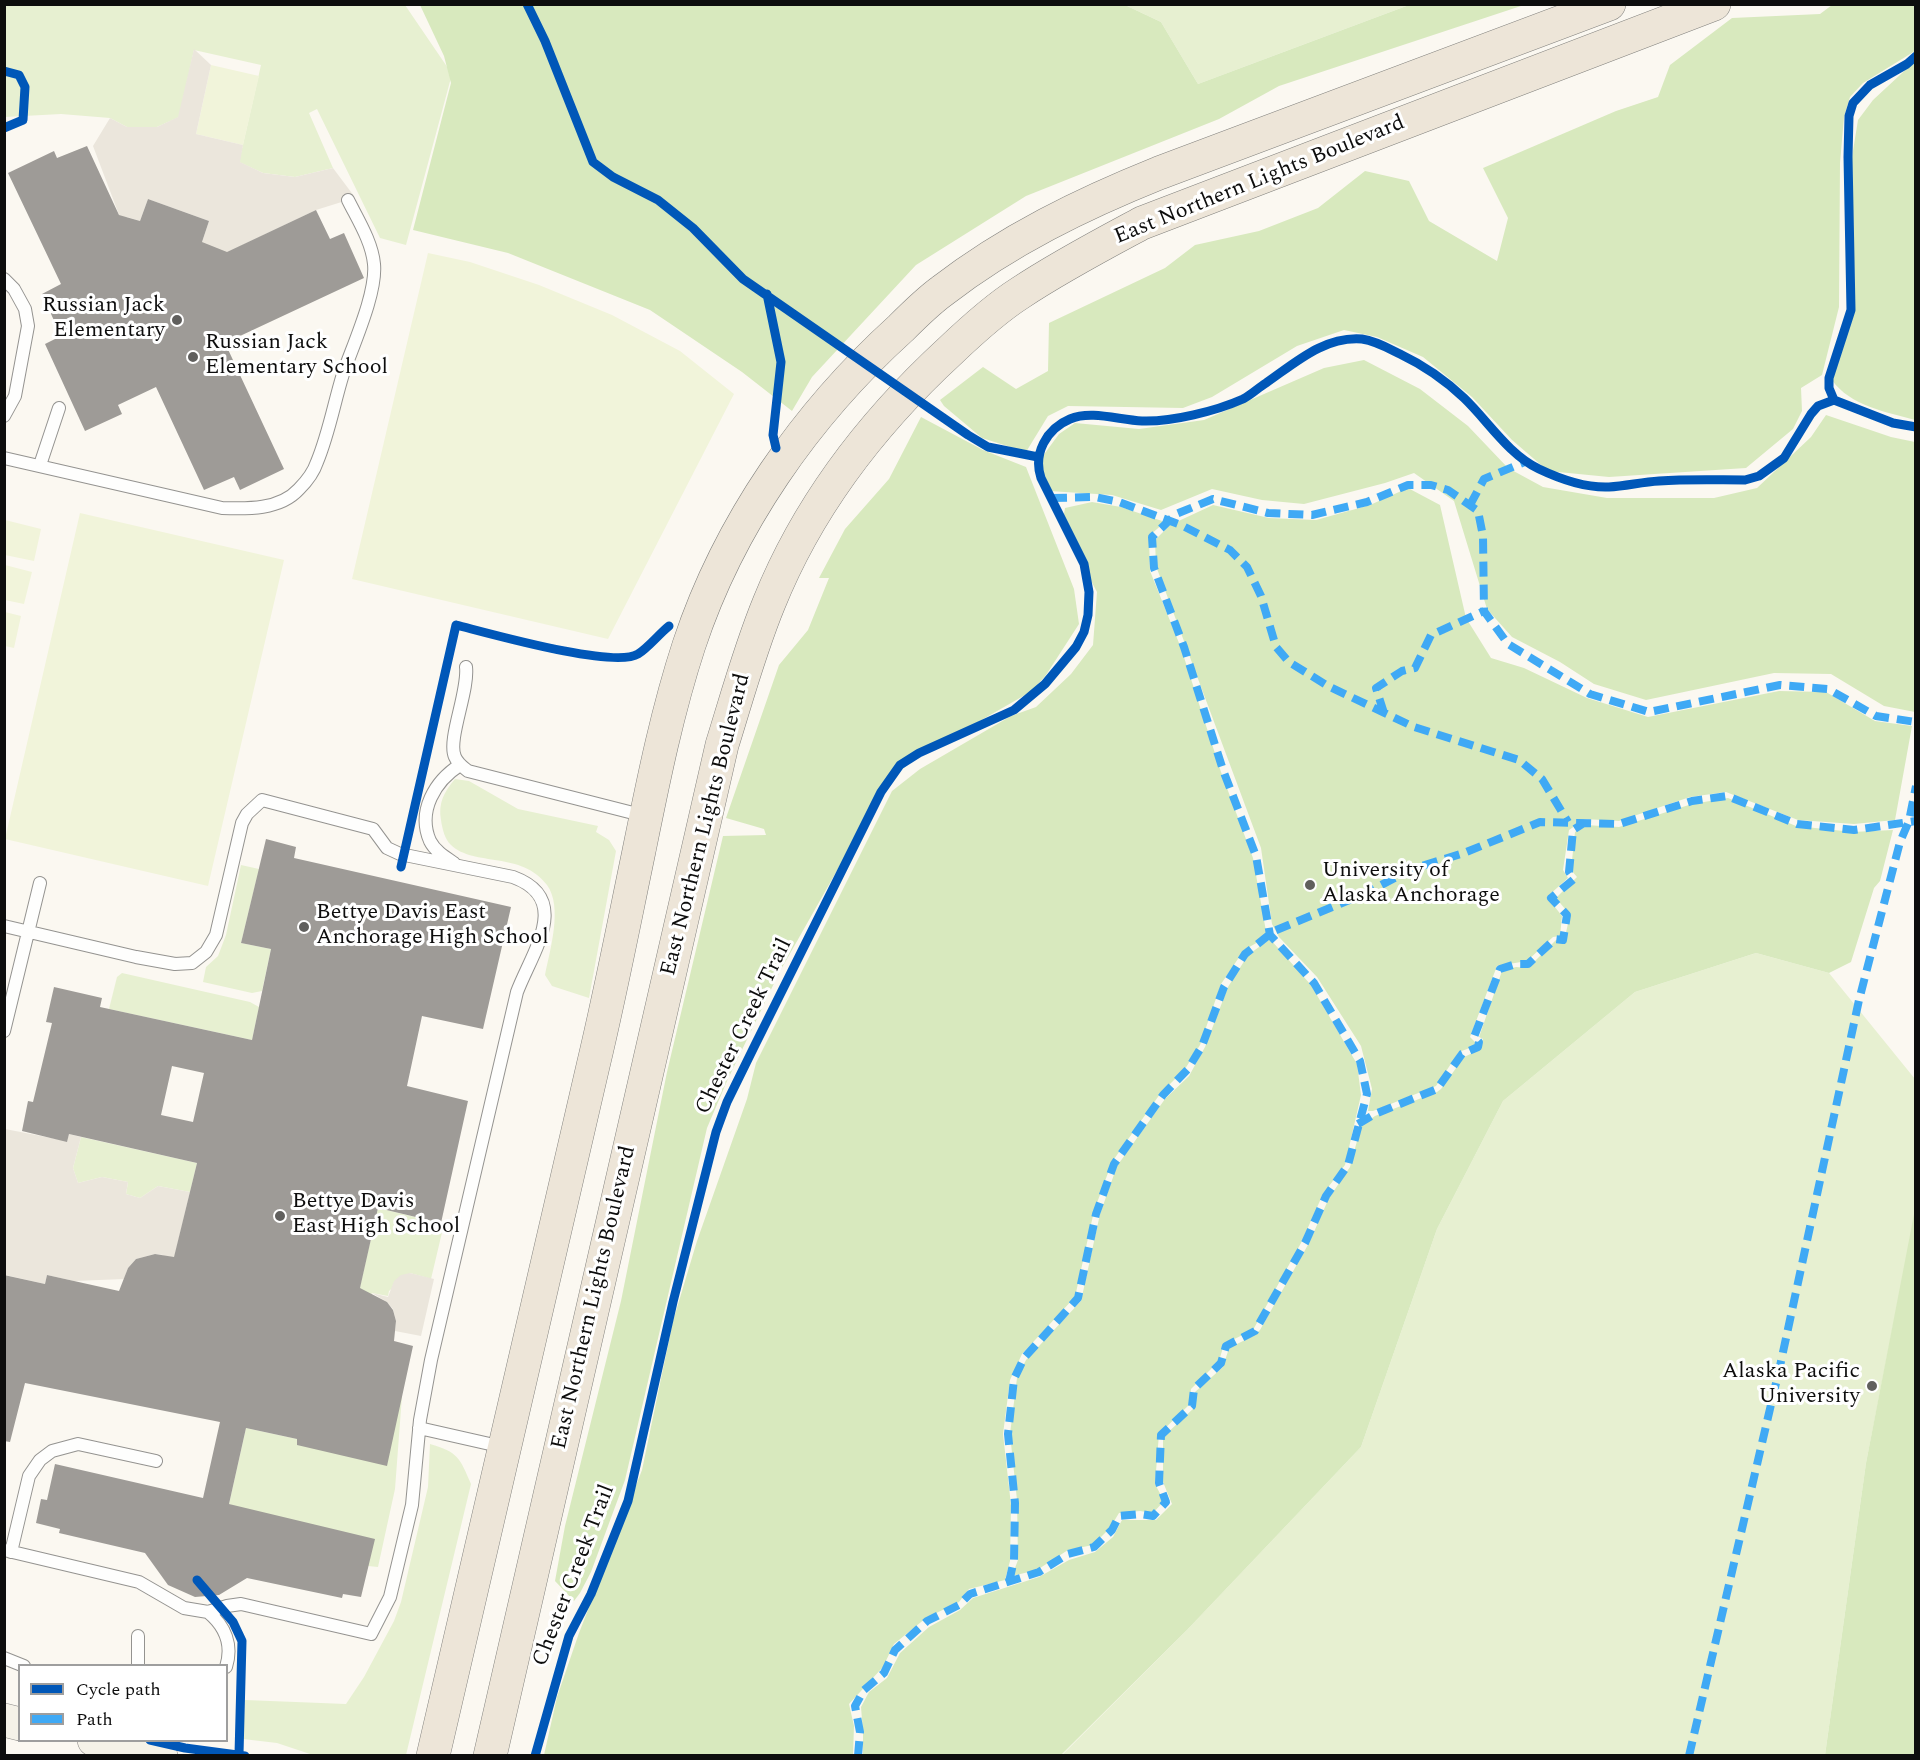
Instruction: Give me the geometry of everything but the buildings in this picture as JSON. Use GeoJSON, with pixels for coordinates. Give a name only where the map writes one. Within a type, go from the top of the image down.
{"type":"FeatureCollection","features":[{"type":"Feature","properties":{"kind":"main road","name":"East Northern Lights Boulevard"},"geometry":{"type":"LineString","coordinates":[[433,1755],[607,1005],[667,722],[689,644],[716,577],[746,517],[821,411],[859,367],[940,292],[997,253],[1060,217],[1109,193],[1609,4]]}},
{"type":"Feature","properties":{"kind":"main road","name":"East Northern Lights Boulevard"},"geometry":{"type":"LineString","coordinates":[[490,1755],[722,745],[745,668],[770,602],[800,539],[838,476],[879,424],[967,334],[1018,294],[1074,259],[1142,223],[1714,4]]}},
{"type":"Feature","properties":{"kind":"main road"},"geometry":{"type":"LineString","coordinates":[[103,1742],[160,1755]]}},
{"type":"Feature","properties":{"kind":"lane"},"geometry":{"type":"LineString","coordinates":[[4,458],[222,508],[251,509],[281,502],[299,490],[316,465],[324,444],[342,377],[372,289],[374,264],[365,235],[348,200]]}},
{"type":"Feature","properties":{"kind":"lane"},"geometry":{"type":"LineString","coordinates":[[4,279],[14,289],[25,309],[28,326],[15,396],[4,416]]}},
{"type":"Feature","properties":{"kind":"lane"},"geometry":{"type":"LineString","coordinates":[[39,465],[59,408]]}},
{"type":"Feature","properties":{"kind":"lane"},"geometry":{"type":"LineString","coordinates":[[466,667],[468,678],[454,741],[454,755],[460,765],[468,771],[646,816]]}},
{"type":"Feature","properties":{"kind":"lane"},"geometry":{"type":"LineString","coordinates":[[457,866],[439,852],[431,842],[426,827],[427,808],[434,789],[445,774],[460,765]]}},
{"type":"Feature","properties":{"kind":"lane"},"geometry":{"type":"LineString","coordinates":[[4,926],[175,964],[192,963],[206,952],[216,934],[242,823],[247,814],[262,800],[373,829],[387,848],[400,854],[527,883],[536,890],[543,903],[546,920],[542,937],[517,992],[431,1360],[419,1428],[412,1505],[390,1597],[371,1634],[241,1604],[208,1612],[184,1608],[138,1582],[8,1551],[29,1476],[40,1460],[52,1451],[78,1444],[156,1461]]}},
{"type":"Feature","properties":{"kind":"lane"},"geometry":{"type":"LineString","coordinates":[[4,1031],[40,883]]}},
{"type":"Feature","properties":{"kind":"lane"},"geometry":{"type":"LineString","coordinates":[[419,1428],[505,1448]]}},
{"type":"Feature","properties":{"kind":"lane"},"geometry":{"type":"LineString","coordinates":[[208,1612],[219,1621],[226,1633],[229,1646],[226,1664]]}},
{"type":"Feature","properties":{"kind":"lane"},"geometry":{"type":"LineString","coordinates":[[138,1636],[136,1652],[138,1664]]}},
{"type":"Feature","properties":{"kind":"lane"},"geometry":{"type":"LineString","coordinates":[[4,1658],[21,1664]]}},
{"type":"Feature","properties":{"kind":"green space"},"geometry":{"type":"Polygon","coordinates":[[[5,5],[405,5],[452,74],[406,245],[380,238],[317,109],[309,113],[333,168],[295,177],[263,173],[239,162],[261,65],[194,50],[179,117],[157,127],[127,127],[110,118],[61,114],[5,117],[5,5]]]}},
{"type":"Feature","properties":{"kind":"green space"},"geometry":{"type":"Polygon","coordinates":[[[420,5],[1125,5],[1161,22],[1198,84],[1409,5],[1524,5],[1279,86],[1219,119],[1026,196],[916,265],[812,377],[792,411],[742,372],[650,310],[508,253],[413,230],[451,83],[444,56],[420,5]]]}},
{"type":"Feature","properties":{"kind":"green space"},"geometry":{"type":"Polygon","coordinates":[[[1125,5],[1409,5],[1198,84],[1161,22],[1125,5]]]}},
{"type":"Feature","properties":{"kind":"green space"},"geometry":{"type":"Polygon","coordinates":[[[1832,5],[1915,5],[1915,51],[1863,83],[1850,97],[1844,117],[1840,163],[1839,307],[1822,375],[1801,388],[1802,411],[1793,429],[1746,468],[1609,477],[1548,471],[1512,440],[1472,397],[1423,357],[1377,337],[1344,330],[1297,346],[1212,397],[1183,408],[1068,406],[1048,416],[1026,452],[982,438],[940,400],[983,367],[1016,389],[1048,371],[1049,323],[1165,268],[1195,245],[1259,231],[1318,208],[1365,171],[1409,181],[1429,221],[1497,261],[1508,218],[1483,168],[1616,111],[1658,97],[1670,65],[1732,18],[1820,14],[1832,5]]]}},
{"type":"Feature","properties":{"kind":"green space"},"geometry":{"type":"Polygon","coordinates":[[[1915,61],[1915,420],[1881,411],[1859,402],[1840,389],[1832,380],[1855,310],[1852,157],[1858,120],[1873,100],[1915,61]]]}},
{"type":"Feature","properties":{"kind":"green space"},"geometry":{"type":"Polygon","coordinates":[[[211,65],[259,76],[243,145],[196,134],[211,65]]]}},
{"type":"Feature","properties":{"kind":"green space"},"geometry":{"type":"Polygon","coordinates":[[[428,253],[470,262],[539,285],[612,315],[680,351],[734,394],[608,639],[352,579],[428,253]]]}},
{"type":"Feature","properties":{"kind":"green space"},"geometry":{"type":"Polygon","coordinates":[[[1364,360],[1420,389],[1468,426],[1508,468],[1543,487],[1607,498],[1714,498],[1757,488],[1811,437],[1826,415],[1891,437],[1915,442],[1915,712],[1884,706],[1831,674],[1774,673],[1646,700],[1594,684],[1560,662],[1512,637],[1487,609],[1454,501],[1414,473],[1304,504],[1262,500],[1212,489],[1161,510],[1112,495],[1049,491],[1037,464],[1059,434],[1075,423],[1139,429],[1204,420],[1324,368],[1364,360]]]}},
{"type":"Feature","properties":{"kind":"green space"},"geometry":{"type":"Polygon","coordinates":[[[921,417],[983,450],[1026,467],[1074,589],[1079,624],[1046,675],[1032,691],[917,757],[887,782],[779,973],[707,1128],[625,1480],[591,1572],[574,1601],[555,1581],[565,1526],[621,1301],[667,1072],[723,836],[766,835],[764,829],[726,818],[779,665],[808,630],[829,578],[819,578],[845,529],[889,479],[921,417]]]}},
{"type":"Feature","properties":{"kind":"green space"},"geometry":{"type":"Polygon","coordinates":[[[1408,488],[1440,505],[1466,618],[1491,658],[1524,668],[1587,698],[1648,717],[1779,691],[1826,692],[1875,721],[1912,726],[1895,820],[1854,824],[1798,820],[1726,792],[1690,797],[1619,821],[1585,819],[1569,830],[1563,870],[1568,878],[1547,897],[1562,916],[1560,936],[1553,937],[1527,961],[1497,966],[1470,1037],[1476,1043],[1475,1046],[1459,1052],[1436,1086],[1368,1111],[1372,1089],[1361,1046],[1317,977],[1279,937],[1272,924],[1261,848],[1156,566],[1155,540],[1170,525],[1213,505],[1269,518],[1316,520],[1370,505],[1408,488]]]}},
{"type":"Feature","properties":{"kind":"green space"},"geometry":{"type":"Polygon","coordinates":[[[1092,502],[1121,507],[1165,522],[1149,536],[1150,571],[1181,648],[1221,772],[1253,858],[1267,937],[1244,950],[1221,984],[1200,1045],[1185,1069],[1160,1094],[1112,1162],[1094,1211],[1075,1297],[1022,1354],[1010,1380],[1003,1434],[1011,1505],[1010,1561],[1005,1580],[969,1589],[959,1602],[926,1618],[894,1644],[883,1667],[849,1704],[854,1726],[853,1755],[544,1755],[557,1697],[579,1633],[642,1470],[673,1321],[697,1241],[747,1099],[756,1063],[892,791],[920,769],[1011,716],[1036,707],[1071,674],[1093,645],[1097,592],[1062,526],[1065,508],[1092,502]]]}},
{"type":"Feature","properties":{"kind":"green space"},"geometry":{"type":"Polygon","coordinates":[[[80,513],[284,560],[208,886],[5,839],[80,513]]]}},
{"type":"Feature","properties":{"kind":"green space"},"geometry":{"type":"Polygon","coordinates":[[[5,520],[41,529],[34,561],[5,555],[5,520]]]}},
{"type":"Feature","properties":{"kind":"green space"},"geometry":{"type":"Polygon","coordinates":[[[5,565],[32,572],[24,604],[5,600],[5,565]]]}},
{"type":"Feature","properties":{"kind":"green space"},"geometry":{"type":"Polygon","coordinates":[[[5,612],[21,616],[14,648],[5,646],[5,612]]]}},
{"type":"Feature","properties":{"kind":"green space"},"geometry":{"type":"Polygon","coordinates":[[[455,779],[469,781],[518,809],[598,826],[596,832],[609,840],[616,851],[589,998],[552,986],[545,975],[555,917],[552,894],[547,885],[537,874],[525,868],[512,863],[472,856],[461,852],[447,840],[442,827],[440,808],[445,793],[455,779]]]}},
{"type":"Feature","properties":{"kind":"green space"},"geometry":{"type":"Polygon","coordinates":[[[1728,798],[1796,826],[1853,832],[1893,830],[1880,881],[1874,888],[1851,962],[1829,973],[1756,953],[1635,992],[1503,1101],[1437,1229],[1361,1447],[1187,1630],[1061,1755],[863,1755],[861,1707],[869,1692],[887,1678],[900,1653],[929,1627],[960,1610],[973,1598],[1039,1577],[1069,1560],[1095,1552],[1113,1537],[1122,1520],[1156,1520],[1172,1504],[1163,1482],[1163,1437],[1194,1408],[1195,1392],[1223,1367],[1229,1348],[1260,1330],[1309,1243],[1329,1198],[1350,1167],[1361,1126],[1375,1116],[1441,1089],[1464,1057],[1479,1050],[1483,1039],[1479,1037],[1502,971],[1516,967],[1528,968],[1556,940],[1564,941],[1570,915],[1556,898],[1577,877],[1571,870],[1575,832],[1585,825],[1619,827],[1692,804],[1728,798]]]}},
{"type":"Feature","properties":{"kind":"green space"},"geometry":{"type":"Polygon","coordinates":[[[241,865],[259,869],[241,943],[271,949],[262,991],[252,993],[203,982],[206,967],[218,956],[226,935],[241,865]]]}},
{"type":"Feature","properties":{"kind":"green space"},"geometry":{"type":"Polygon","coordinates":[[[1270,939],[1311,985],[1357,1064],[1361,1095],[1345,1165],[1323,1194],[1301,1243],[1253,1330],[1224,1344],[1219,1361],[1191,1389],[1189,1405],[1159,1434],[1155,1484],[1164,1501],[1153,1513],[1140,1511],[1119,1513],[1110,1528],[1093,1545],[1068,1550],[1037,1570],[1012,1576],[1018,1560],[1017,1500],[1010,1434],[1017,1378],[1026,1360],[1081,1301],[1100,1214],[1117,1166],[1165,1099],[1189,1076],[1205,1047],[1228,987],[1248,955],[1270,939]]]}},
{"type":"Feature","properties":{"kind":"green space"},"geometry":{"type":"Polygon","coordinates":[[[1756,953],[1829,973],[1915,1079],[1916,1209],[1866,1463],[1825,1755],[1061,1756],[1187,1630],[1361,1447],[1437,1229],[1503,1101],[1635,992],[1756,953]]]}},
{"type":"Feature","properties":{"kind":"green space"},"geometry":{"type":"Polygon","coordinates":[[[122,973],[250,1002],[259,1007],[252,1040],[109,1009],[117,977],[122,973]]]}},
{"type":"Feature","properties":{"kind":"green space"},"geometry":{"type":"Polygon","coordinates":[[[81,1137],[197,1163],[190,1192],[158,1186],[140,1198],[126,1194],[128,1182],[102,1177],[78,1183],[73,1168],[81,1137]]]}},
{"type":"Feature","properties":{"kind":"green space"},"geometry":{"type":"Polygon","coordinates":[[[378,1208],[444,1224],[431,1279],[410,1273],[389,1291],[388,1296],[372,1293],[368,1307],[356,1304],[378,1208]]]}},
{"type":"Feature","properties":{"kind":"green space"},"geometry":{"type":"Polygon","coordinates":[[[1915,1209],[1915,1755],[1825,1755],[1866,1463],[1915,1209]]]}},
{"type":"Feature","properties":{"kind":"green space"},"geometry":{"type":"Polygon","coordinates":[[[402,1396],[395,1489],[378,1567],[368,1566],[229,1504],[246,1428],[297,1439],[297,1445],[402,1396]]]}},
{"type":"Feature","properties":{"kind":"green space"},"geometry":{"type":"Polygon","coordinates":[[[430,1444],[447,1450],[457,1457],[471,1484],[406,1755],[313,1755],[277,1743],[243,1739],[245,1700],[346,1704],[364,1677],[394,1621],[401,1602],[428,1487],[430,1444]]]}},
{"type":"Feature","properties":{"kind":"shaded area"},"geometry":{"type":"Polygon","coordinates":[[[194,49],[211,65],[196,134],[243,145],[240,162],[263,173],[295,177],[333,168],[354,196],[316,210],[222,255],[202,242],[209,221],[148,199],[140,221],[127,217],[121,220],[93,146],[110,118],[127,127],[157,127],[178,117],[194,49]]]}},
{"type":"Feature","properties":{"kind":"shaded area"},"geometry":{"type":"Polygon","coordinates":[[[5,1129],[67,1141],[69,1134],[81,1137],[73,1168],[78,1183],[102,1177],[128,1182],[126,1194],[140,1198],[158,1186],[190,1192],[172,1267],[163,1255],[155,1254],[136,1259],[128,1268],[124,1279],[74,1281],[47,1275],[45,1284],[5,1275],[5,1129]]]}},
{"type":"Feature","properties":{"kind":"shaded area"},"geometry":{"type":"Polygon","coordinates":[[[410,1273],[434,1279],[421,1336],[395,1331],[396,1321],[393,1309],[387,1302],[372,1293],[388,1297],[394,1281],[401,1275],[410,1273]]]}},
{"type":"Feature","properties":{"kind":"marked path"},"geometry":{"type":"LineString","coordinates":[[1470,505],[1484,479],[1527,461]]}},
{"type":"Feature","properties":{"kind":"marked path"},"geometry":{"type":"LineString","coordinates":[[858,1756],[860,1732],[855,1706],[864,1690],[884,1673],[895,1650],[927,1621],[959,1605],[970,1594],[1039,1572],[1068,1554],[1094,1547],[1112,1530],[1119,1516],[1141,1514],[1153,1516],[1166,1502],[1159,1483],[1161,1435],[1192,1406],[1194,1389],[1221,1363],[1226,1346],[1255,1331],[1305,1243],[1326,1196],[1348,1165],[1367,1094],[1360,1061],[1314,983],[1270,935],[1256,856],[1223,770],[1184,647],[1154,568],[1152,537],[1176,514],[1213,499],[1268,513],[1312,515],[1367,502],[1408,485],[1431,485],[1448,490],[1478,511],[1483,536],[1484,611],[1508,644],[1590,694],[1649,712],[1780,685],[1828,689],[1876,716],[1916,722]]}},
{"type":"Feature","properties":{"kind":"marked path"},"geometry":{"type":"LineString","coordinates":[[1052,498],[1095,497],[1119,502],[1181,525],[1230,550],[1247,567],[1261,596],[1276,647],[1289,662],[1328,686],[1414,727],[1519,760],[1542,779],[1568,822]]}},
{"type":"Feature","properties":{"kind":"marked path"},"geometry":{"type":"LineString","coordinates":[[1384,713],[1376,688],[1402,671],[1415,668],[1431,635],[1484,611]]}},
{"type":"Feature","properties":{"kind":"marked path"},"geometry":{"type":"LineString","coordinates":[[1689,1756],[1780,1366],[1859,1000],[1900,842],[1909,821],[1916,786]]}},
{"type":"Feature","properties":{"kind":"marked path"},"geometry":{"type":"LineString","coordinates":[[1009,1582],[1014,1560],[1015,1503],[1008,1434],[1014,1379],[1024,1358],[1078,1298],[1096,1214],[1114,1164],[1163,1095],[1188,1069],[1202,1046],[1224,987],[1245,954],[1274,931],[1364,894],[1412,869],[1464,853],[1540,822],[1619,824],[1692,801],[1727,796],[1797,824],[1854,830],[1916,821]]}},
{"type":"Feature","properties":{"kind":"marked path"},"geometry":{"type":"LineString","coordinates":[[1358,1124],[1375,1114],[1437,1089],[1462,1054],[1478,1047],[1479,1042],[1474,1037],[1500,969],[1516,964],[1528,964],[1555,939],[1563,940],[1567,915],[1551,898],[1574,879],[1569,872],[1573,830],[1584,823]]}},
{"type":"Feature","properties":{"kind":"cycle path"},"geometry":{"type":"LineString","coordinates":[[527,4],[545,41],[593,162],[613,177],[658,200],[693,228],[743,279],[968,435],[988,447],[1038,457]]}},
{"type":"Feature","properties":{"kind":"cycle path"},"geometry":{"type":"LineString","coordinates":[[1834,400],[1829,388],[1829,378],[1851,310],[1849,116],[1853,103],[1870,85],[1907,64],[1916,56]]}},
{"type":"Feature","properties":{"kind":"cycle path"},"geometry":{"type":"LineString","coordinates":[[4,71],[19,75],[25,87],[23,120],[4,128]]}},
{"type":"Feature","properties":{"kind":"cycle path"},"geometry":{"type":"LineString","coordinates":[[767,294],[781,362],[773,435],[776,448]]}},
{"type":"Feature","properties":{"kind":"cycle path","name":"Chester Creek Trail"},"geometry":{"type":"LineString","coordinates":[[535,1756],[569,1636],[591,1594],[628,1501],[673,1302],[716,1132],[727,1102],[881,792],[900,765],[919,753],[1014,710],[1045,684],[1076,647],[1084,632],[1088,615],[1089,592],[1084,564],[1041,478],[1039,469],[1040,451],[1054,429],[1078,416],[1154,421],[1180,418],[1207,411],[1246,397],[1311,352],[1348,339],[1362,339],[1377,343],[1417,363],[1464,398],[1508,446],[1528,463],[1556,476],[1591,486],[1609,487],[1670,480],[1745,480],[1759,476],[1784,458],[1818,406],[1834,400],[1893,423],[1916,427]]}},
{"type":"Feature","properties":{"kind":"cycle path"},"geometry":{"type":"LineString","coordinates":[[401,867],[456,625],[521,642],[604,657],[625,657],[638,654],[669,626]]}},
{"type":"Feature","properties":{"kind":"cycle path"},"geometry":{"type":"LineString","coordinates":[[197,1580],[233,1622],[242,1641],[239,1754]]}},
{"type":"Feature","properties":{"kind":"cycle path"},"geometry":{"type":"LineString","coordinates":[[159,1742],[245,1756]]}},
{"type":"Feature","properties":{"kind":"place","name":"Russian Jack Elementary"},"geometry":{"type":"Point","coordinates":[177,320]}},
{"type":"Feature","properties":{"kind":"place","name":"Russian Jack Elementary School"},"geometry":{"type":"Point","coordinates":[193,357]}},
{"type":"Feature","properties":{"kind":"place","name":"University of Alaska Anchorage"},"geometry":{"type":"Point","coordinates":[1310,885]}},
{"type":"Feature","properties":{"kind":"place","name":"Bettye Davis East Anchorage High School"},"geometry":{"type":"Point","coordinates":[304,927]}},
{"type":"Feature","properties":{"kind":"place","name":"Bettye Davis East High School"},"geometry":{"type":"Point","coordinates":[280,1216]}},
{"type":"Feature","properties":{"kind":"place","name":"Alaska Pacific University"},"geometry":{"type":"Point","coordinates":[1872,1386]}}]}
